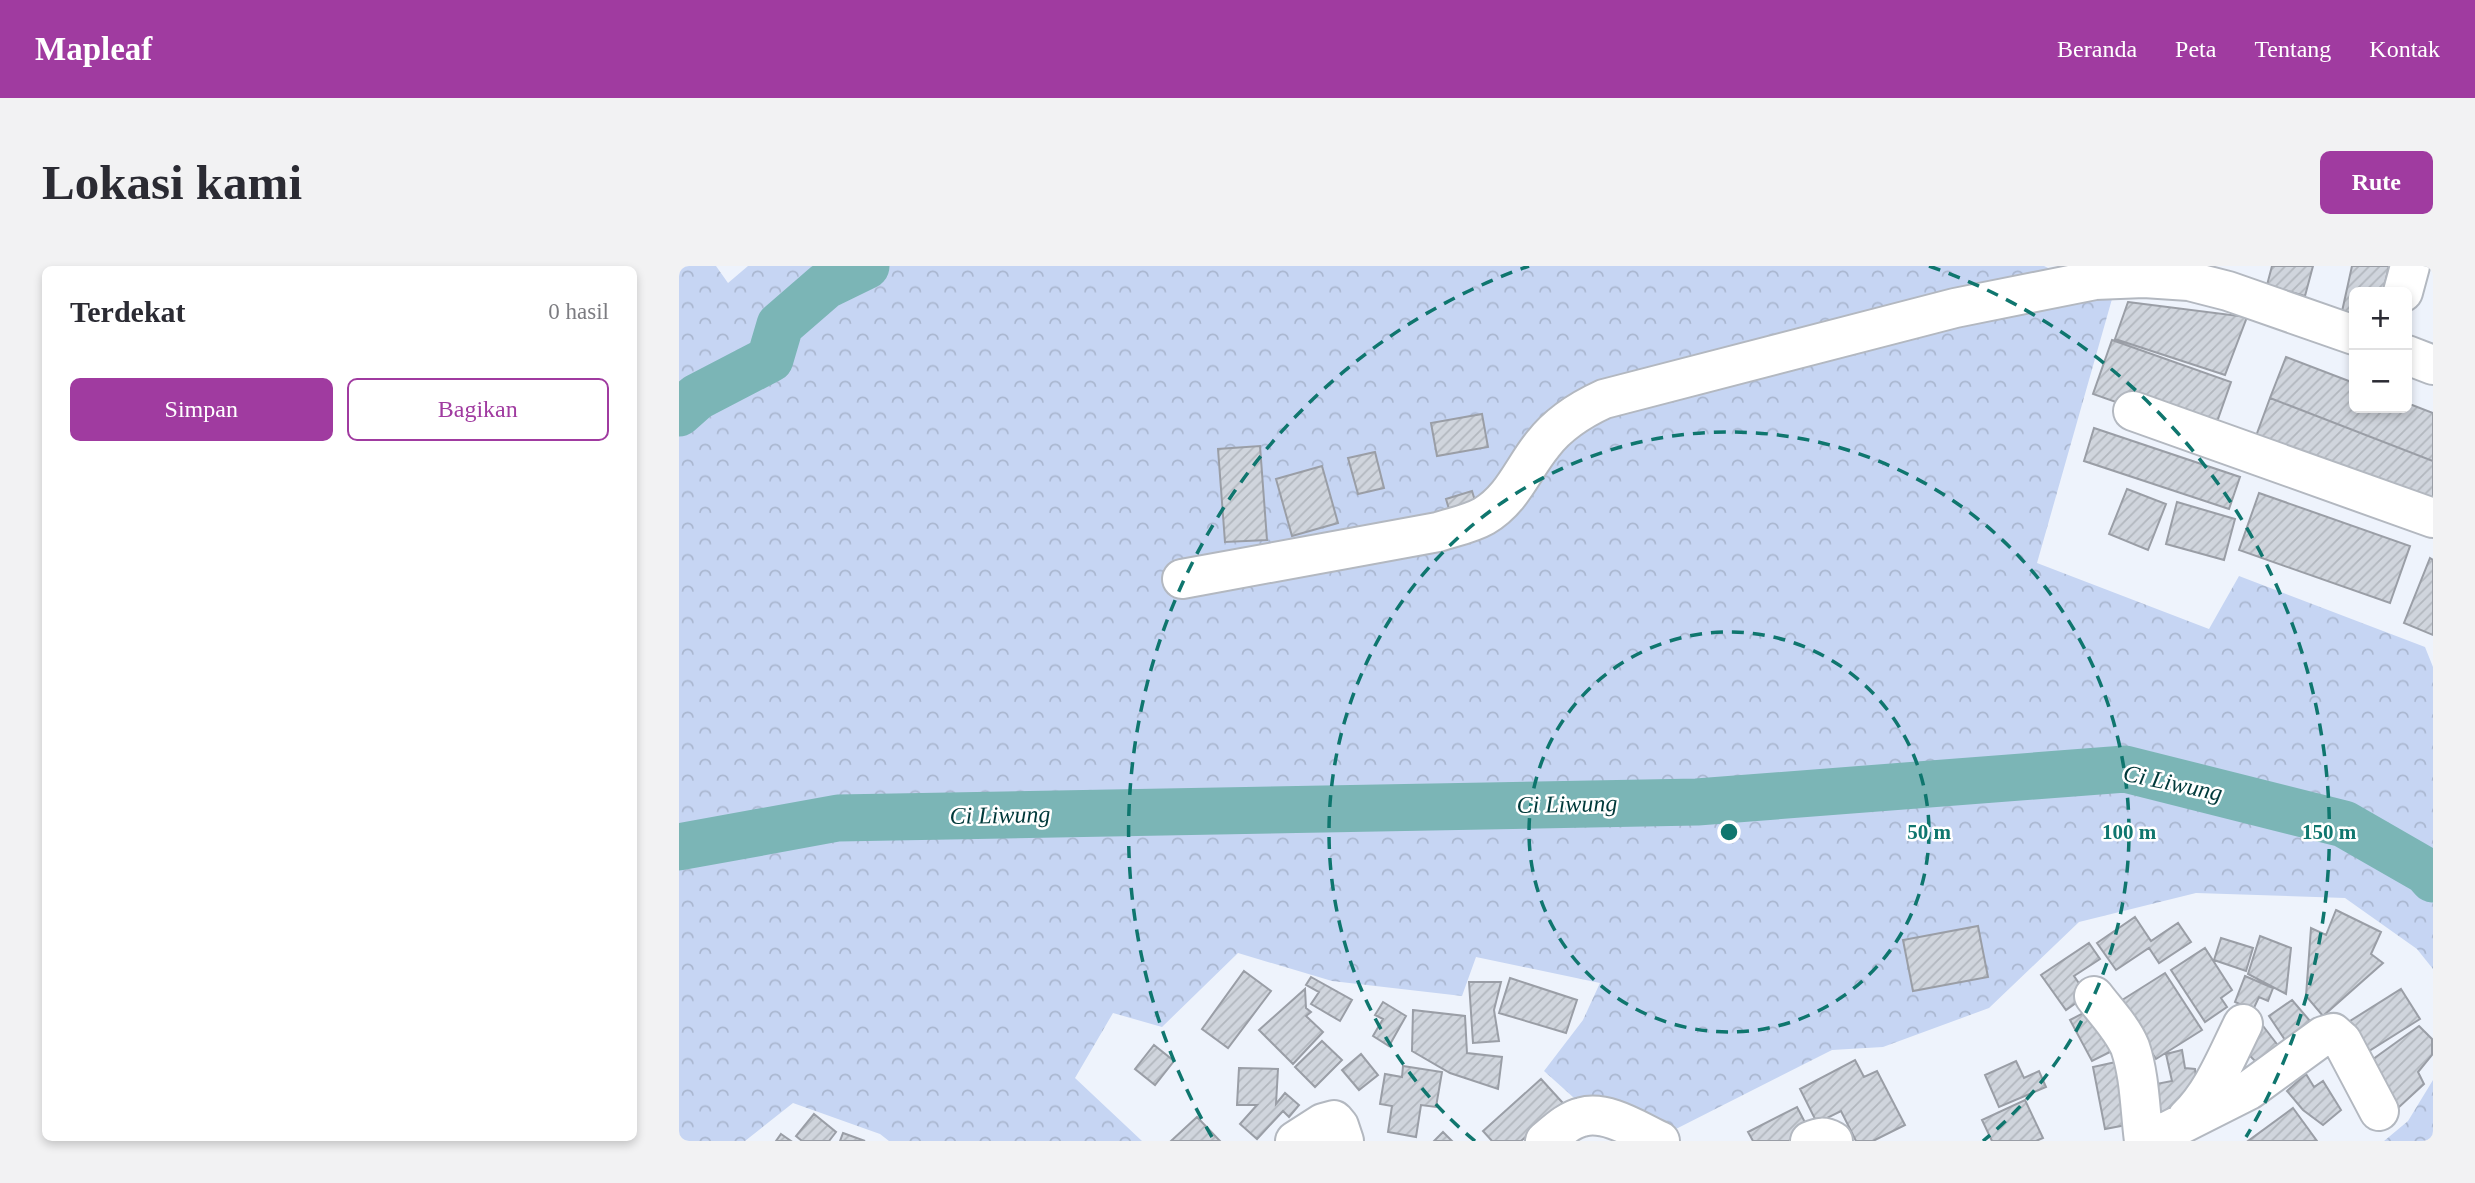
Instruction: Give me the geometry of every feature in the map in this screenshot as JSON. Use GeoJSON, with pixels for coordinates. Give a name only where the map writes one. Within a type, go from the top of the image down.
{"type":"FeatureCollection","features":[{"type":"Feature","properties":{"kind":"street"},"geometry":{"type":"LineString","coordinates":[[2404,287],[2410,266]]}},
{"type":"Feature","properties":{"kind":"street"},"geometry":{"type":"LineString","coordinates":[[1182,579],[1438,532],[1469,523],[1484,516],[1506,498],[1541,445],[1555,430],[1568,418],[1595,403],[1955,308],[2095,280],[2144,278],[2189,281],[2228,291],[2349,333]]}},
{"type":"Feature","properties":{"kind":"street"},"geometry":{"type":"LineString","coordinates":[[2412,357],[2433,365]]}},
{"type":"Feature","properties":{"kind":"street"},"geometry":{"type":"LineString","coordinates":[[2133,411],[2433,518]]}},
{"type":"Feature","properties":{"kind":"street"},"geometry":{"type":"LineString","coordinates":[[2094,996],[2117,1025],[2129,1046],[2157,1135]]}},
{"type":"Feature","properties":{"kind":"street"},"geometry":{"type":"LineString","coordinates":[[2157,1135],[2197,1108],[2220,1071],[2243,1024]]}},
{"type":"Feature","properties":{"kind":"street"},"geometry":{"type":"LineString","coordinates":[[2157,1135],[2249,1090],[2323,1035],[2333,1033],[2342,1041],[2379,1111]]}},
{"type":"Feature","properties":{"kind":"street"},"geometry":{"type":"LineString","coordinates":[[1545,1141],[1573,1120],[1591,1116],[1605,1118],[1660,1141]]}},
{"type":"Feature","properties":{"kind":"street"},"geometry":{"type":"LineString","coordinates":[[1295,1141],[1323,1123],[1334,1120],[1344,1141]]}},
{"type":"Feature","properties":{"kind":"street"},"geometry":{"type":"LineString","coordinates":[[1810,1141],[1827,1137],[1833,1141]]}},
{"type":"Feature","properties":{"kind":"green space"},"geometry":{"type":"Polygon","coordinates":[[[679,266],[716,266],[728,283],[748,266],[2044,266],[2112,299],[2037,563],[2209,629],[2239,576],[2425,647],[2433,667],[2433,969],[2417,949],[2345,898],[2196,893],[2079,922],[1989,1008],[1883,1047],[1832,1050],[1670,1132],[1593,1115],[1544,1071],[1583,1020],[1600,983],[1476,957],[1462,996],[1332,981],[1238,953],[1162,1027],[1113,1013],[1075,1078],[1142,1141],[889,1141],[880,1134],[793,1103],[745,1141],[679,1141],[679,266]]]}},
{"type":"Feature","properties":{"kind":"green space"},"geometry":{"type":"Polygon","coordinates":[[[2433,1080],[2433,1141],[2384,1141],[2408,1121],[2433,1080]]]}},
{"type":"Feature","properties":{"kind":"building"},"geometry":{"type":"Polygon","coordinates":[[[2272,266],[2313,266],[2305,296],[2267,285],[2272,266]]]}},
{"type":"Feature","properties":{"kind":"building"},"geometry":{"type":"Polygon","coordinates":[[[2352,266],[2389,266],[2384,287],[2349,287],[2349,318],[2341,316],[2352,266]]]}},
{"type":"Feature","properties":{"kind":"building"},"geometry":{"type":"Polygon","coordinates":[[[2128,302],[2247,317],[2225,375],[2115,339],[2128,302]]]}},
{"type":"Feature","properties":{"kind":"building"},"geometry":{"type":"Polygon","coordinates":[[[2112,340],[2231,382],[2212,436],[2093,394],[2112,340]]]}},
{"type":"Feature","properties":{"kind":"building"},"geometry":{"type":"Polygon","coordinates":[[[2286,357],[2349,381],[2349,413],[2412,413],[2412,405],[2433,413],[2433,461],[2270,398],[2286,357]]]}},
{"type":"Feature","properties":{"kind":"building"},"geometry":{"type":"Polygon","coordinates":[[[2270,398],[2433,461],[2433,515],[2252,447],[2270,398]]]}},
{"type":"Feature","properties":{"kind":"building"},"geometry":{"type":"Polygon","coordinates":[[[1482,414],[1488,447],[1437,456],[1431,423],[1482,414]]]}},
{"type":"Feature","properties":{"kind":"building"},"geometry":{"type":"Polygon","coordinates":[[[2094,428],[2240,477],[2229,509],[2084,461],[2094,428]]]}},
{"type":"Feature","properties":{"kind":"building"},"geometry":{"type":"Polygon","coordinates":[[[1260,446],[1267,540],[1225,542],[1218,449],[1260,446]]]}},
{"type":"Feature","properties":{"kind":"building"},"geometry":{"type":"Polygon","coordinates":[[[1375,452],[1384,488],[1358,494],[1348,458],[1375,452]]]}},
{"type":"Feature","properties":{"kind":"building"},"geometry":{"type":"Polygon","coordinates":[[[1322,466],[1338,523],[1292,536],[1276,479],[1322,466]]]}},
{"type":"Feature","properties":{"kind":"building"},"geometry":{"type":"Polygon","coordinates":[[[2127,489],[2166,504],[2148,550],[2109,534],[2127,489]]]}},
{"type":"Feature","properties":{"kind":"building"},"geometry":{"type":"Polygon","coordinates":[[[1472,491],[1477,507],[1451,516],[1446,499],[1472,491]]]}},
{"type":"Feature","properties":{"kind":"building"},"geometry":{"type":"Polygon","coordinates":[[[2259,493],[2410,546],[2390,603],[2239,550],[2259,493]]]}},
{"type":"Feature","properties":{"kind":"building"},"geometry":{"type":"Polygon","coordinates":[[[2177,502],[2235,519],[2224,560],[2166,544],[2177,502]]]}},
{"type":"Feature","properties":{"kind":"building"},"geometry":{"type":"Polygon","coordinates":[[[2430,558],[2433,560],[2433,635],[2404,623],[2430,558]]]}},
{"type":"Feature","properties":{"kind":"building"},"geometry":{"type":"Polygon","coordinates":[[[2336,910],[2381,932],[2371,954],[2383,963],[2323,1016],[2306,996],[2311,928],[2326,935],[2336,910]]]}},
{"type":"Feature","properties":{"kind":"building"},"geometry":{"type":"Polygon","coordinates":[[[2135,917],[2151,941],[2178,923],[2191,942],[2159,963],[2149,948],[2116,970],[2097,943],[2135,917]]]}},
{"type":"Feature","properties":{"kind":"building"},"geometry":{"type":"Polygon","coordinates":[[[1978,926],[1988,977],[1913,991],[1903,940],[1978,926]]]}},
{"type":"Feature","properties":{"kind":"building"},"geometry":{"type":"Polygon","coordinates":[[[2260,936],[2291,948],[2286,994],[2248,974],[2260,936]]]}},
{"type":"Feature","properties":{"kind":"building"},"geometry":{"type":"Polygon","coordinates":[[[2221,938],[2253,948],[2246,971],[2214,960],[2221,938]]]}},
{"type":"Feature","properties":{"kind":"building"},"geometry":{"type":"Polygon","coordinates":[[[2089,943],[2100,959],[2074,976],[2087,995],[2066,1010],[2041,975],[2089,943]]]}},
{"type":"Feature","properties":{"kind":"building"},"geometry":{"type":"Polygon","coordinates":[[[2205,948],[2232,990],[2221,998],[2227,1007],[2205,1022],[2171,970],[2205,948]]]}},
{"type":"Feature","properties":{"kind":"building"},"geometry":{"type":"Polygon","coordinates":[[[1244,971],[1271,991],[1228,1048],[1202,1029],[1244,971]]]}},
{"type":"Feature","properties":{"kind":"building"},"geometry":{"type":"Polygon","coordinates":[[[2165,973],[2202,1030],[2156,1059],[2119,1002],[2165,973]]]}},
{"type":"Feature","properties":{"kind":"building"},"geometry":{"type":"Polygon","coordinates":[[[2245,976],[2273,988],[2268,1001],[2259,997],[2253,1010],[2235,1002],[2245,976]]]}},
{"type":"Feature","properties":{"kind":"building"},"geometry":{"type":"Polygon","coordinates":[[[1311,977],[1352,1000],[1340,1021],[1311,1004],[1319,992],[1306,985],[1311,977]]]}},
{"type":"Feature","properties":{"kind":"building"},"geometry":{"type":"Polygon","coordinates":[[[1510,978],[1577,1000],[1566,1033],[1499,1013],[1510,978]]]}},
{"type":"Feature","properties":{"kind":"building"},"geometry":{"type":"Polygon","coordinates":[[[1469,982],[1501,982],[1494,1010],[1499,1041],[1473,1043],[1469,982]]]}},
{"type":"Feature","properties":{"kind":"building"},"geometry":{"type":"Polygon","coordinates":[[[1305,989],[1306,1008],[1311,1012],[1306,1016],[1323,1032],[1293,1064],[1259,1030],[1305,989]]]}},
{"type":"Feature","properties":{"kind":"building"},"geometry":{"type":"Polygon","coordinates":[[[2401,989],[2420,1019],[2361,1056],[2342,1026],[2401,989]]]}},
{"type":"Feature","properties":{"kind":"building"},"geometry":{"type":"Polygon","coordinates":[[[2292,1000],[2316,1028],[2289,1046],[2269,1016],[2292,1000]]]}},
{"type":"Feature","properties":{"kind":"building"},"geometry":{"type":"Polygon","coordinates":[[[1383,1002],[1406,1016],[1389,1046],[1373,1036],[1383,1019],[1375,1015],[1383,1002]]]}},
{"type":"Feature","properties":{"kind":"building"},"geometry":{"type":"Polygon","coordinates":[[[2093,1008],[2120,1047],[2092,1061],[2070,1020],[2093,1008]]]}},
{"type":"Feature","properties":{"kind":"building"},"geometry":{"type":"Polygon","coordinates":[[[1413,1010],[1465,1016],[1467,1053],[1502,1057],[1498,1089],[1450,1073],[1412,1051],[1413,1010]]]}},
{"type":"Feature","properties":{"kind":"building"},"geometry":{"type":"Polygon","coordinates":[[[2260,1022],[2283,1052],[2263,1069],[2240,1046],[2260,1022]]]}},
{"type":"Feature","properties":{"kind":"building"},"geometry":{"type":"Polygon","coordinates":[[[2419,1026],[2432,1039],[2432,1055],[2418,1072],[2424,1084],[2398,1108],[2369,1062],[2419,1026]]]}},
{"type":"Feature","properties":{"kind":"building"},"geometry":{"type":"Polygon","coordinates":[[[1322,1041],[1342,1060],[1315,1087],[1295,1067],[1322,1041]]]}},
{"type":"Feature","properties":{"kind":"building"},"geometry":{"type":"Polygon","coordinates":[[[1154,1045],[1174,1061],[1155,1085],[1135,1069],[1154,1045]]]}},
{"type":"Feature","properties":{"kind":"building"},"geometry":{"type":"Polygon","coordinates":[[[2182,1050],[2185,1068],[2195,1069],[2198,1093],[2149,1126],[2156,1084],[2172,1081],[2166,1054],[2182,1050]]]}},
{"type":"Feature","properties":{"kind":"building"},"geometry":{"type":"Polygon","coordinates":[[[1361,1054],[1378,1075],[1359,1090],[1342,1070],[1361,1054]]]}},
{"type":"Feature","properties":{"kind":"building"},"geometry":{"type":"Polygon","coordinates":[[[1855,1060],[1864,1077],[1877,1071],[1905,1125],[1873,1141],[1856,1141],[1841,1111],[1817,1123],[1800,1089],[1855,1060]]]}},
{"type":"Feature","properties":{"kind":"building"},"geometry":{"type":"Polygon","coordinates":[[[2125,1060],[2137,1123],[2105,1129],[2093,1067],[2125,1060]]]}},
{"type":"Feature","properties":{"kind":"building"},"geometry":{"type":"Polygon","coordinates":[[[2016,1061],[2024,1078],[2039,1071],[2046,1087],[1999,1107],[1985,1075],[2016,1061]]]}},
{"type":"Feature","properties":{"kind":"building"},"geometry":{"type":"Polygon","coordinates":[[[1403,1066],[1442,1072],[1436,1107],[1421,1105],[1416,1137],[1388,1132],[1392,1106],[1380,1104],[1385,1074],[1402,1077],[1403,1066]]]}},
{"type":"Feature","properties":{"kind":"building"},"geometry":{"type":"Polygon","coordinates":[[[1239,1068],[1278,1069],[1276,1104],[1285,1093],[1299,1105],[1289,1117],[1283,1111],[1257,1139],[1240,1124],[1257,1105],[1237,1105],[1239,1068]]]}},
{"type":"Feature","properties":{"kind":"building"},"geometry":{"type":"Polygon","coordinates":[[[2306,1074],[2314,1087],[2323,1081],[2341,1110],[2323,1125],[2303,1110],[2287,1091],[2306,1074]]]}},
{"type":"Feature","properties":{"kind":"building"},"geometry":{"type":"Polygon","coordinates":[[[1541,1079],[1572,1113],[1546,1119],[1521,1141],[1492,1141],[1483,1131],[1541,1079]]]}},
{"type":"Feature","properties":{"kind":"building"},"geometry":{"type":"Polygon","coordinates":[[[2025,1100],[2043,1138],[2036,1141],[1992,1141],[1982,1120],[2025,1100]]]}},
{"type":"Feature","properties":{"kind":"building"},"geometry":{"type":"Polygon","coordinates":[[[1797,1107],[1811,1134],[1797,1141],[1753,1141],[1748,1132],[1797,1107]]]}},
{"type":"Feature","properties":{"kind":"building"},"geometry":{"type":"Polygon","coordinates":[[[2293,1108],[2317,1141],[2248,1141],[2293,1108]]]}},
{"type":"Feature","properties":{"kind":"building"},"geometry":{"type":"Polygon","coordinates":[[[814,1114],[836,1132],[829,1141],[802,1141],[796,1136],[814,1114]]]}},
{"type":"Feature","properties":{"kind":"building"},"geometry":{"type":"Polygon","coordinates":[[[1197,1117],[1220,1141],[1171,1141],[1197,1117]]]}},
{"type":"Feature","properties":{"kind":"building"},"geometry":{"type":"Polygon","coordinates":[[[1443,1132],[1452,1141],[1434,1141],[1443,1132]]]}},
{"type":"Feature","properties":{"kind":"building"},"geometry":{"type":"Polygon","coordinates":[[[843,1133],[865,1141],[840,1141],[843,1133]]]}},
{"type":"Feature","properties":{"kind":"building"},"geometry":{"type":"Polygon","coordinates":[[[781,1134],[791,1141],[776,1141],[781,1134]]]}},
{"type":"Feature","properties":{"kind":"waterway"},"geometry":{"type":"LineString","coordinates":[[679,413],[697,397],[770,359],[780,325],[825,286],[866,266]]}},
{"type":"Feature","properties":{"kind":"waterway","name":"Ci Liwung"},"geometry":{"type":"LineString","coordinates":[[679,847],[838,818],[1697,802],[2125,769],[2344,824],[2426,871],[2433,879]]}}]}
